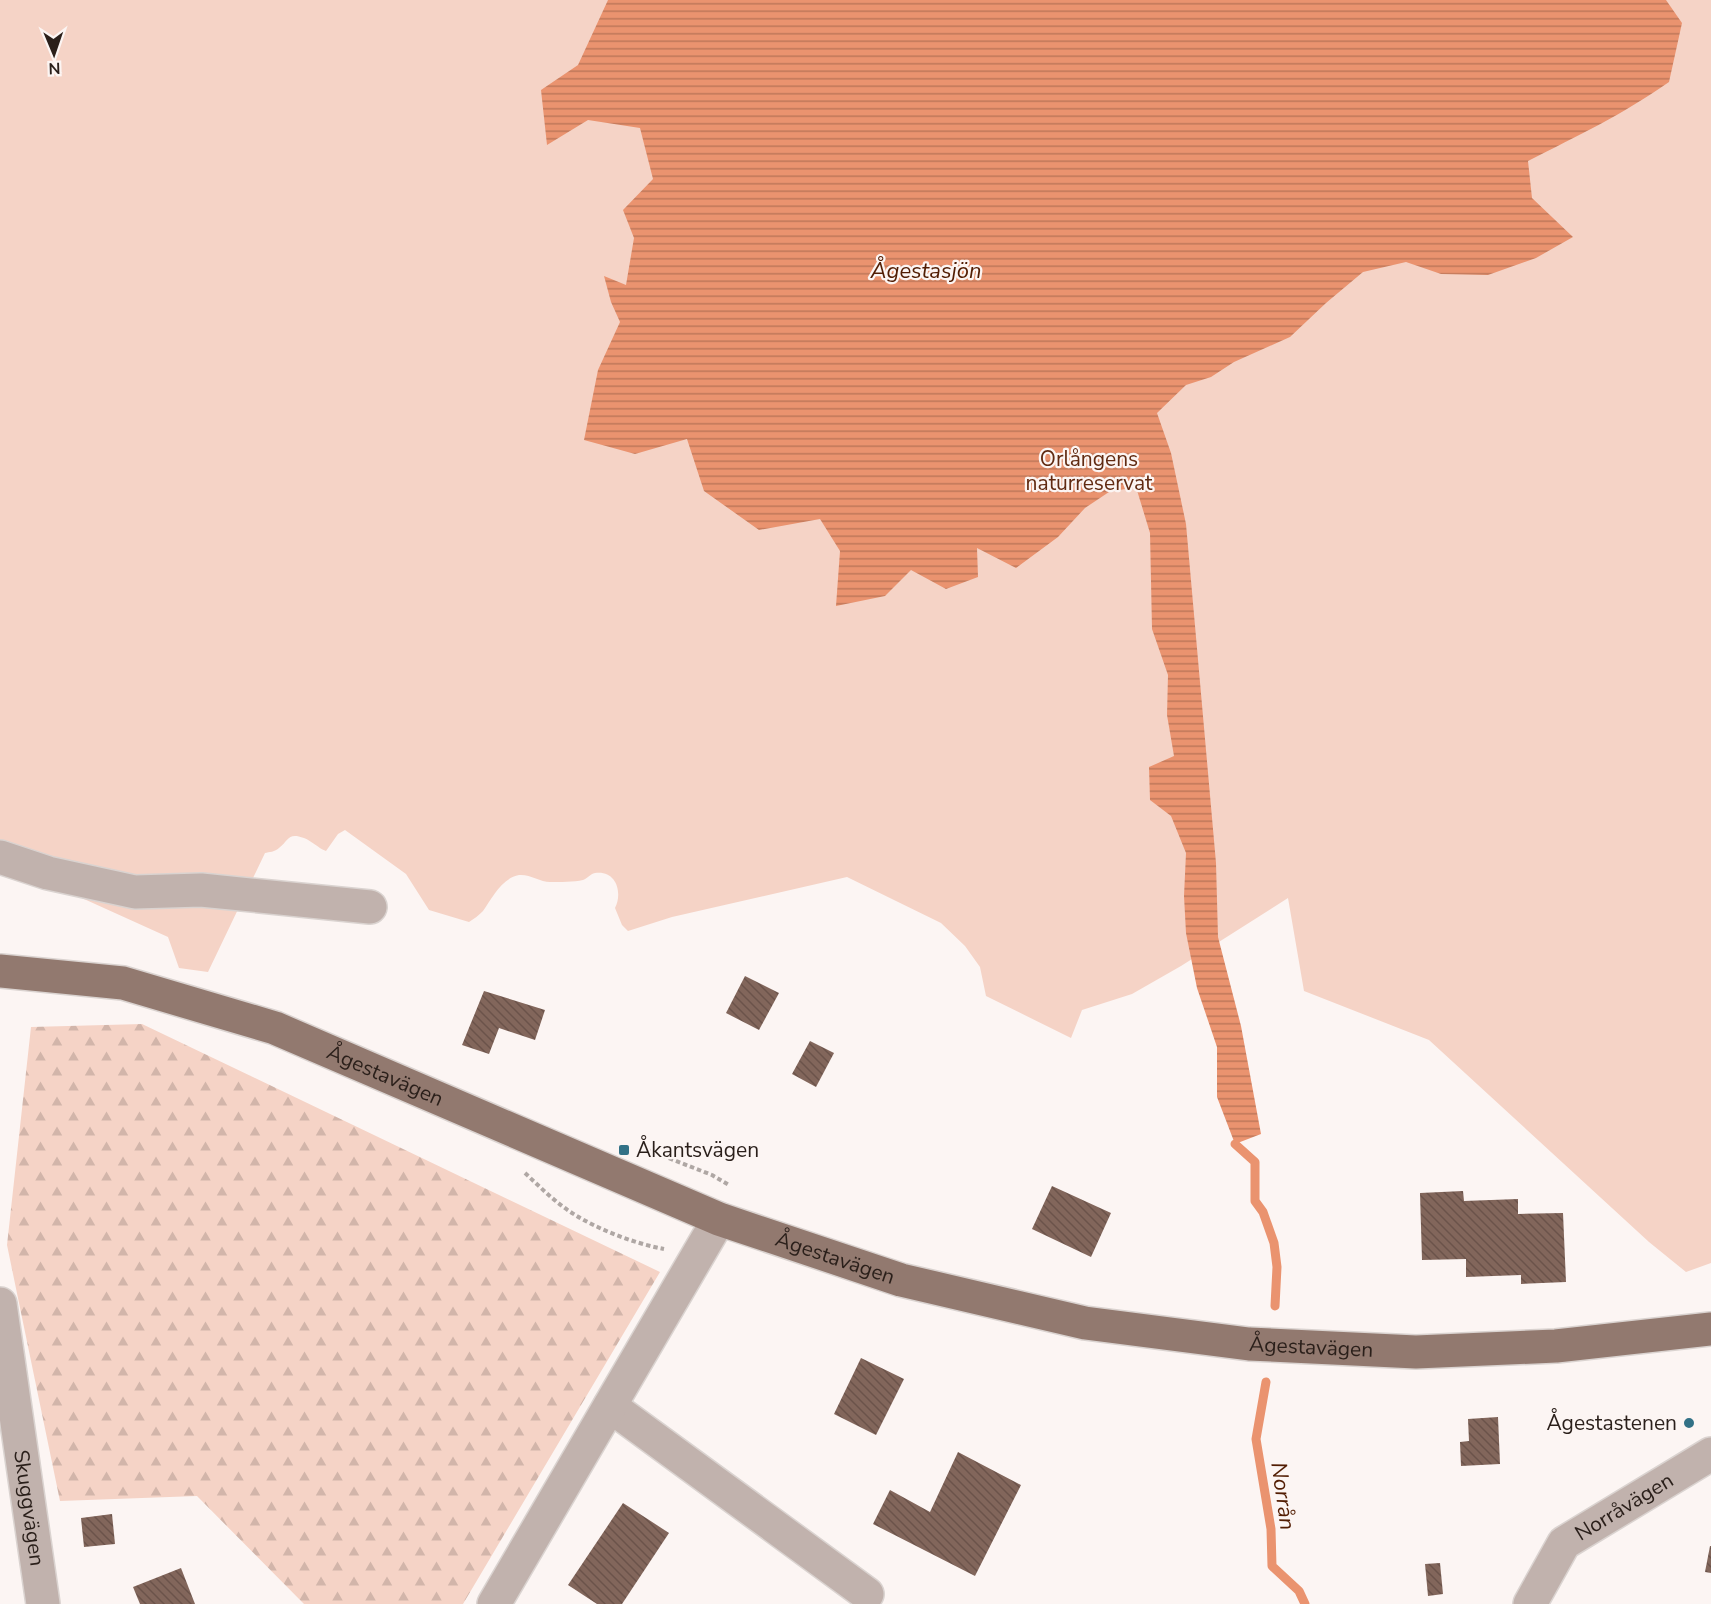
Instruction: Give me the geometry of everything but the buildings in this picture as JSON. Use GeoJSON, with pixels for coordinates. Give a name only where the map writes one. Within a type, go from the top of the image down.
{"type":"FeatureCollection","features":[{"type":"Feature","properties":{"kind":"main road","name":"Ågestavägen"},"geometry":{"type":"LineString","coordinates":[[0,971],[123,983],[275,1028],[719,1219],[901,1280],[1085,1323],[1250,1344],[1416,1352],[1556,1347],[1711,1329]]}},
{"type":"Feature","properties":{"kind":"street"},"geometry":{"type":"LineString","coordinates":[[0,857],[48,873],[135,892],[201,890],[370,907]]}},
{"type":"Feature","properties":{"kind":"street"},"geometry":{"type":"LineString","coordinates":[[494,1604],[719,1219]]}},
{"type":"Feature","properties":{"kind":"street","name":"Skuggvägen"},"geometry":{"type":"LineString","coordinates":[[0,1304],[43,1604]]}},
{"type":"Feature","properties":{"kind":"street"},"geometry":{"type":"LineString","coordinates":[[610,1406],[867,1594]]}},
{"type":"Feature","properties":{"kind":"street","name":"Norråvägen"},"geometry":{"type":"LineString","coordinates":[[1530,1604],[1564,1543],[1711,1454]]}},
{"type":"Feature","properties":{"kind":"path"},"geometry":{"type":"LineString","coordinates":[[522,1170],[572,1213],[613,1233],[650,1246]]}},
{"type":"Feature","properties":{"kind":"green space","name":"Orlångens naturreservat"},"geometry":{"type":"Polygon","coordinates":[[[0,0],[1711,0],[1711,1263],[1686,1272],[1649,1242],[1429,1040],[1304,991],[1288,898],[1181,966],[1132,994],[1082,1010],[1071,1038],[986,996],[980,967],[965,946],[941,923],[847,877],[672,917],[628,931],[622,925],[615,908],[618,895],[616,883],[608,875],[595,873],[583,880],[550,882],[519,875],[507,880],[483,911],[469,922],[429,910],[406,874],[345,830],[338,834],[326,851],[307,839],[292,836],[276,850],[265,853],[208,972],[179,968],[168,937],[0,861],[0,0]]]}},
{"type":"Feature","properties":{"kind":"green space"},"geometry":{"type":"Polygon","coordinates":[[[142,1024],[660,1272],[463,1604],[304,1604],[197,1496],[60,1501],[7,1245],[31,1027],[142,1024]]]}},
{"type":"Feature","properties":{"kind":"water","name":"Ågestasjön"},"geometry":{"type":"Polygon","coordinates":[[[608,0],[1666,0],[1682,23],[1669,82],[1617,115],[1528,161],[1532,198],[1573,237],[1536,258],[1488,275],[1441,274],[1406,262],[1363,272],[1290,337],[1234,362],[1211,377],[1186,385],[1157,413],[1171,453],[1186,524],[1216,863],[1218,937],[1241,1026],[1261,1134],[1235,1144],[1217,1097],[1217,1047],[1197,988],[1186,933],[1184,896],[1186,853],[1171,816],[1150,800],[1149,767],[1174,756],[1167,715],[1168,675],[1152,629],[1150,533],[1136,487],[1109,492],[1085,508],[1058,537],[1016,568],[977,548],[978,577],[946,589],[911,570],[885,596],[836,606],[840,551],[820,519],[759,530],[704,491],[687,439],[635,454],[584,440],[598,370],[620,322],[611,302],[604,276],[626,285],[634,238],[623,210],[653,179],[640,128],[588,120],[547,145],[541,90],[578,65],[608,0]]]}},
{"type":"Feature","properties":{"kind":"waterway","name":"Norrån"},"geometry":{"type":"LineString","coordinates":[[1235,1144],[1255,1162],[1255,1201],[1263,1212],[1274,1243],[1277,1267],[1275,1306]]}},
{"type":"Feature","properties":{"kind":"waterway","name":"Norrån"},"geometry":{"type":"LineString","coordinates":[[1266,1382],[1256,1439],[1271,1529],[1272,1566],[1299,1591],[1305,1604]]}},
{"type":"Feature","properties":{"kind":"place","name":"Åkantsvägen"},"geometry":{"type":"Point","coordinates":[624,1150]}},
{"type":"Feature","properties":{"kind":"place","name":"Ågestastenen"},"geometry":{"type":"Point","coordinates":[1689,1423]}}]}
